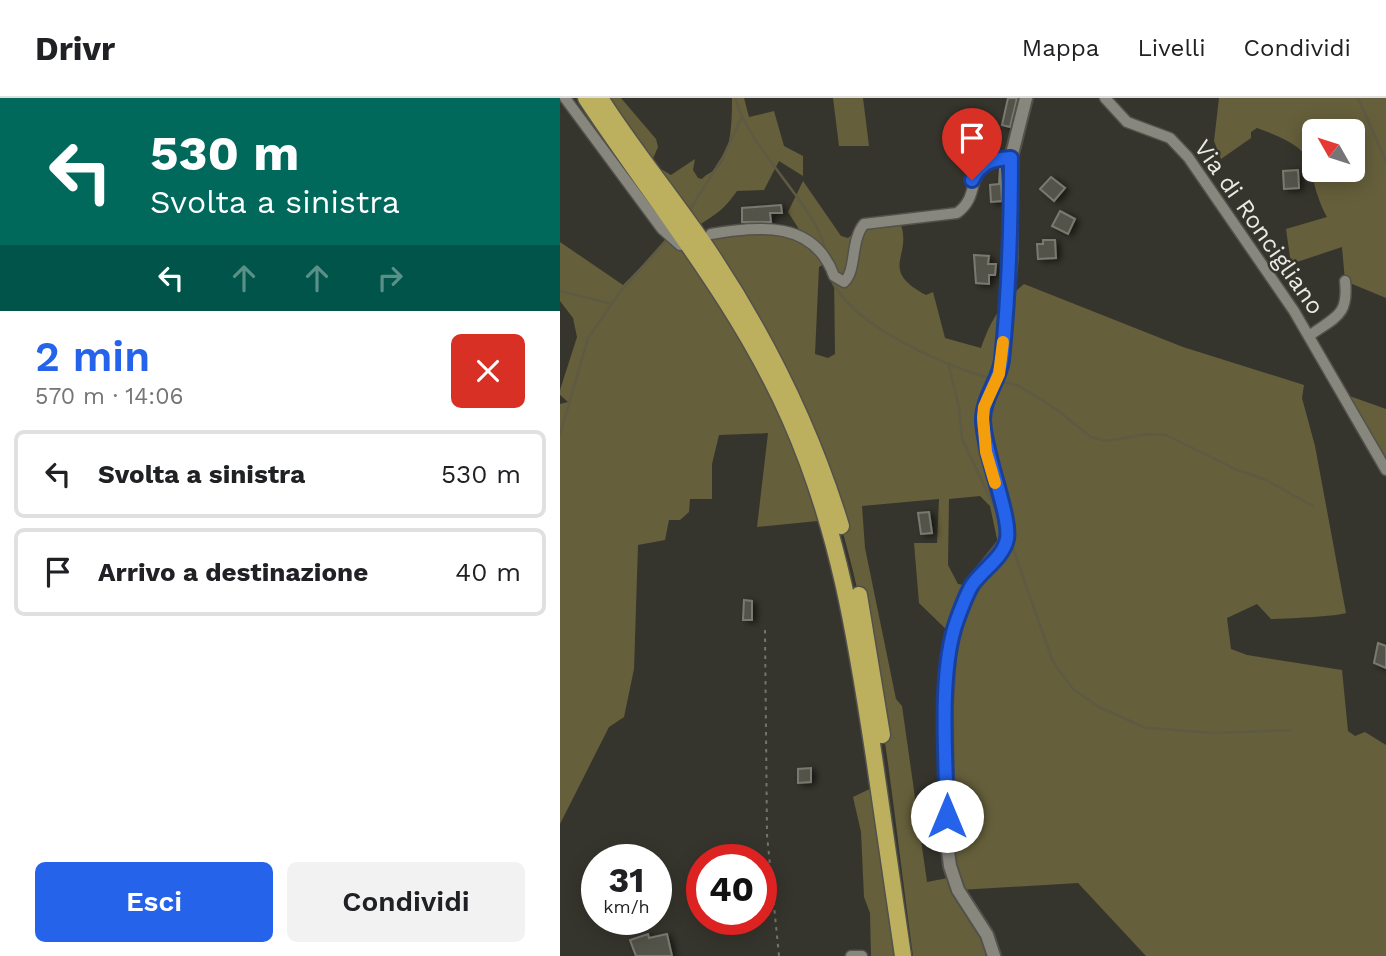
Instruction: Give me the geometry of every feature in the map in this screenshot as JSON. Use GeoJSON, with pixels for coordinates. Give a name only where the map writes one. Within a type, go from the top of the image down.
{"type":"FeatureCollection","features":[{"type":"Feature","properties":{"kind":"highway"},"geometry":{"type":"LineString","coordinates":[[586,98],[722,293],[784,407],[815,481],[837,549],[853,618],[903,956]]}},
{"type":"Feature","properties":{"kind":"highway"},"geometry":{"type":"LineString","coordinates":[[600,98],[694,229],[742,304],[797,408],[822,466],[846,540],[865,620],[913,956]]}},
{"type":"Feature","properties":{"kind":"street"},"geometry":{"type":"LineString","coordinates":[[565,98],[672,239]]}},
{"type":"Feature","properties":{"kind":"street"},"geometry":{"type":"LineString","coordinates":[[994,956],[987,935],[958,890],[950,866],[947,843],[946,705],[949,656],[956,622],[971,586],[1006,542],[1008,527],[986,452],[983,418],[984,407],[999,374],[1010,285],[1011,158],[1026,98]]}},
{"type":"Feature","properties":{"kind":"street","name":"Via di Roncigliano"},"geometry":{"type":"LineString","coordinates":[[1105,98],[1127,122],[1170,138],[1188,157],[1309,336],[1386,470]]}},
{"type":"Feature","properties":{"kind":"street"},"geometry":{"type":"LineString","coordinates":[[711,234],[765,230],[803,236],[819,247],[829,261],[834,276],[844,282],[850,275],[853,246],[864,224],[957,213],[967,203],[972,180],[981,165],[995,159],[1011,158]]}},
{"type":"Feature","properties":{"kind":"street","name":"Via di Roncigliano"},"geometry":{"type":"LineString","coordinates":[[1309,336],[1341,312],[1348,302],[1345,281]]}},
{"type":"Feature","properties":{"kind":"street"},"geometry":{"type":"LineString","coordinates":[[851,956],[862,956]]}},
{"type":"Feature","properties":{"kind":"path"},"geometry":{"type":"LineString","coordinates":[[765,630],[767,835],[779,956]]}},
{"type":"Feature","properties":{"kind":"shaded area"},"geometry":{"type":"Polygon","coordinates":[[[600,98],[621,98],[656,139],[658,147],[649,168],[600,98]]]}},
{"type":"Feature","properties":{"kind":"shaded area"},"geometry":{"type":"Polygon","coordinates":[[[732,98],[744,98],[749,117],[774,111],[784,146],[803,156],[803,176],[779,161],[764,190],[737,191],[722,209],[694,229],[654,175],[661,169],[671,175],[695,159],[693,170],[698,178],[702,179],[716,169],[728,145],[732,98]]]}},
{"type":"Feature","properties":{"kind":"shaded area"},"geometry":{"type":"Polygon","coordinates":[[[833,98],[863,98],[869,146],[839,146],[833,98]]]}},
{"type":"Feature","properties":{"kind":"shaded area"},"geometry":{"type":"Polygon","coordinates":[[[1219,98],[1386,98],[1386,298],[1345,281],[1342,247],[1291,264],[1286,229],[1327,217],[1314,182],[1365,182],[1365,119],[1302,119],[1302,152],[1280,137],[1257,128],[1251,132],[1251,138],[1221,159],[1214,141],[1219,98]]]}},
{"type":"Feature","properties":{"kind":"shaded area"},"geometry":{"type":"Polygon","coordinates":[[[803,181],[841,236],[848,238],[864,224],[898,218],[903,231],[900,269],[903,277],[926,295],[933,292],[945,338],[981,348],[997,313],[1024,284],[1183,347],[1304,385],[1302,398],[1315,446],[1346,613],[1271,619],[1257,604],[1227,618],[1231,649],[1247,655],[1342,670],[1348,731],[1355,736],[1365,732],[1386,745],[1386,956],[1146,956],[1078,883],[959,890],[994,956],[913,956],[874,671],[850,558],[834,503],[700,238],[737,230],[802,234],[788,212],[803,181]],[[829,261],[819,267],[815,354],[828,358],[835,354],[834,276],[829,261]],[[980,496],[949,499],[948,565],[958,584],[971,586],[1000,553],[990,506],[980,496]],[[939,499],[862,506],[865,548],[896,699],[902,706],[927,882],[953,877],[947,843],[953,636],[919,603],[914,543],[937,543],[939,499]]]}},
{"type":"Feature","properties":{"kind":"shaded area"},"geometry":{"type":"Polygon","coordinates":[[[679,228],[750,341],[828,520],[757,527],[768,433],[719,435],[712,464],[712,499],[690,499],[689,512],[680,520],[669,520],[665,540],[638,545],[634,669],[624,717],[609,727],[560,824],[560,404],[568,402],[560,395],[560,390],[577,337],[573,318],[560,301],[560,242],[623,285],[679,228]]]}},
{"type":"Feature","properties":{"kind":"shaded area"},"geometry":{"type":"Polygon","coordinates":[[[1341,393],[1386,409],[1386,470],[1341,393]]]}},
{"type":"Feature","properties":{"kind":"shaded area"},"geometry":{"type":"Polygon","coordinates":[[[878,785],[903,956],[871,956],[870,913],[864,897],[861,832],[853,797],[878,785]]]}},
{"type":"Feature","properties":{"kind":"building"},"geometry":{"type":"Polygon","coordinates":[[[1008,98],[1017,98],[1010,127],[1002,125],[1008,98]]]}},
{"type":"Feature","properties":{"kind":"building"},"geometry":{"type":"Polygon","coordinates":[[[1000,167],[1002,201],[991,202],[990,185],[999,184],[1000,167]]]}},
{"type":"Feature","properties":{"kind":"building"},"geometry":{"type":"Polygon","coordinates":[[[1298,170],[1299,188],[1284,189],[1283,171],[1298,170]]]}},
{"type":"Feature","properties":{"kind":"building"},"geometry":{"type":"Polygon","coordinates":[[[1051,177],[1065,188],[1054,201],[1040,189],[1051,177]]]}},
{"type":"Feature","properties":{"kind":"building"},"geometry":{"type":"Polygon","coordinates":[[[781,205],[782,213],[770,213],[771,222],[742,222],[742,208],[781,205]]]}},
{"type":"Feature","properties":{"kind":"building"},"geometry":{"type":"Polygon","coordinates":[[[1060,211],[1075,219],[1068,234],[1052,226],[1060,211]]]}},
{"type":"Feature","properties":{"kind":"building"},"geometry":{"type":"Polygon","coordinates":[[[1043,240],[1055,240],[1056,258],[1038,259],[1037,244],[1043,244],[1043,240]]]}},
{"type":"Feature","properties":{"kind":"building"},"geometry":{"type":"Polygon","coordinates":[[[974,255],[989,256],[988,264],[996,264],[995,275],[989,275],[989,284],[976,283],[974,255]]]}},
{"type":"Feature","properties":{"kind":"building"},"geometry":{"type":"Polygon","coordinates":[[[929,512],[932,533],[921,534],[918,513],[929,512]]]}},
{"type":"Feature","properties":{"kind":"building"},"geometry":{"type":"Polygon","coordinates":[[[744,600],[752,601],[752,620],[743,620],[744,600]]]}},
{"type":"Feature","properties":{"kind":"building"},"geometry":{"type":"Polygon","coordinates":[[[1378,643],[1386,646],[1386,668],[1374,663],[1378,643]]]}},
{"type":"Feature","properties":{"kind":"building"},"geometry":{"type":"Polygon","coordinates":[[[811,768],[811,782],[798,783],[798,769],[811,768]]]}},
{"type":"Feature","properties":{"kind":"building"},"geometry":{"type":"Polygon","coordinates":[[[645,935],[649,938],[667,935],[672,956],[636,956],[630,940],[645,935]]]}},
{"type":"Feature","properties":{"kind":"waterway"},"geometry":{"type":"LineString","coordinates":[[735,98],[755,139],[810,216],[826,253]]}},
{"type":"Feature","properties":{"kind":"waterway"},"geometry":{"type":"LineString","coordinates":[[1358,98],[1386,161]]}},
{"type":"Feature","properties":{"kind":"waterway"},"geometry":{"type":"LineString","coordinates":[[689,211],[723,157],[741,119]]}},
{"type":"Feature","properties":{"kind":"waterway"},"geometry":{"type":"LineString","coordinates":[[560,435],[588,338],[620,292],[668,238]]}},
{"type":"Feature","properties":{"kind":"waterway"},"geometry":{"type":"LineString","coordinates":[[830,277],[841,295],[876,326],[923,353],[989,378]]}},
{"type":"Feature","properties":{"kind":"waterway"},"geometry":{"type":"LineString","coordinates":[[560,291],[612,304]]}},
{"type":"Feature","properties":{"kind":"waterway"},"geometry":{"type":"LineString","coordinates":[[949,366],[959,407],[962,439],[999,517]]}},
{"type":"Feature","properties":{"kind":"waterway"},"geometry":{"type":"LineString","coordinates":[[1004,382],[1019,386],[1056,409],[1091,437],[1106,441],[1148,434],[1166,435],[1235,469],[1266,480],[1313,506]]}},
{"type":"Feature","properties":{"kind":"waterway"},"geometry":{"type":"LineString","coordinates":[[1011,543],[1053,662],[1073,689],[1099,707],[1146,728],[1214,733],[1291,730]]}},
{"type":"Feature","properties":{"kind":"slow traffic"},"geometry":{"type":"LineString","coordinates":[[995,483],[986,452],[983,418],[984,407],[999,374],[1003,342]]}},
{"type":"Feature","properties":{"kind":"route"},"geometry":{"type":"LineString","coordinates":[[947,816],[946,705],[949,656],[956,622],[971,586],[1000,553],[1006,542],[1008,527],[986,452],[983,418],[984,407],[999,374],[1002,360],[1004,310],[1010,285],[1011,158],[995,159],[981,165],[972,180]]}}]}
